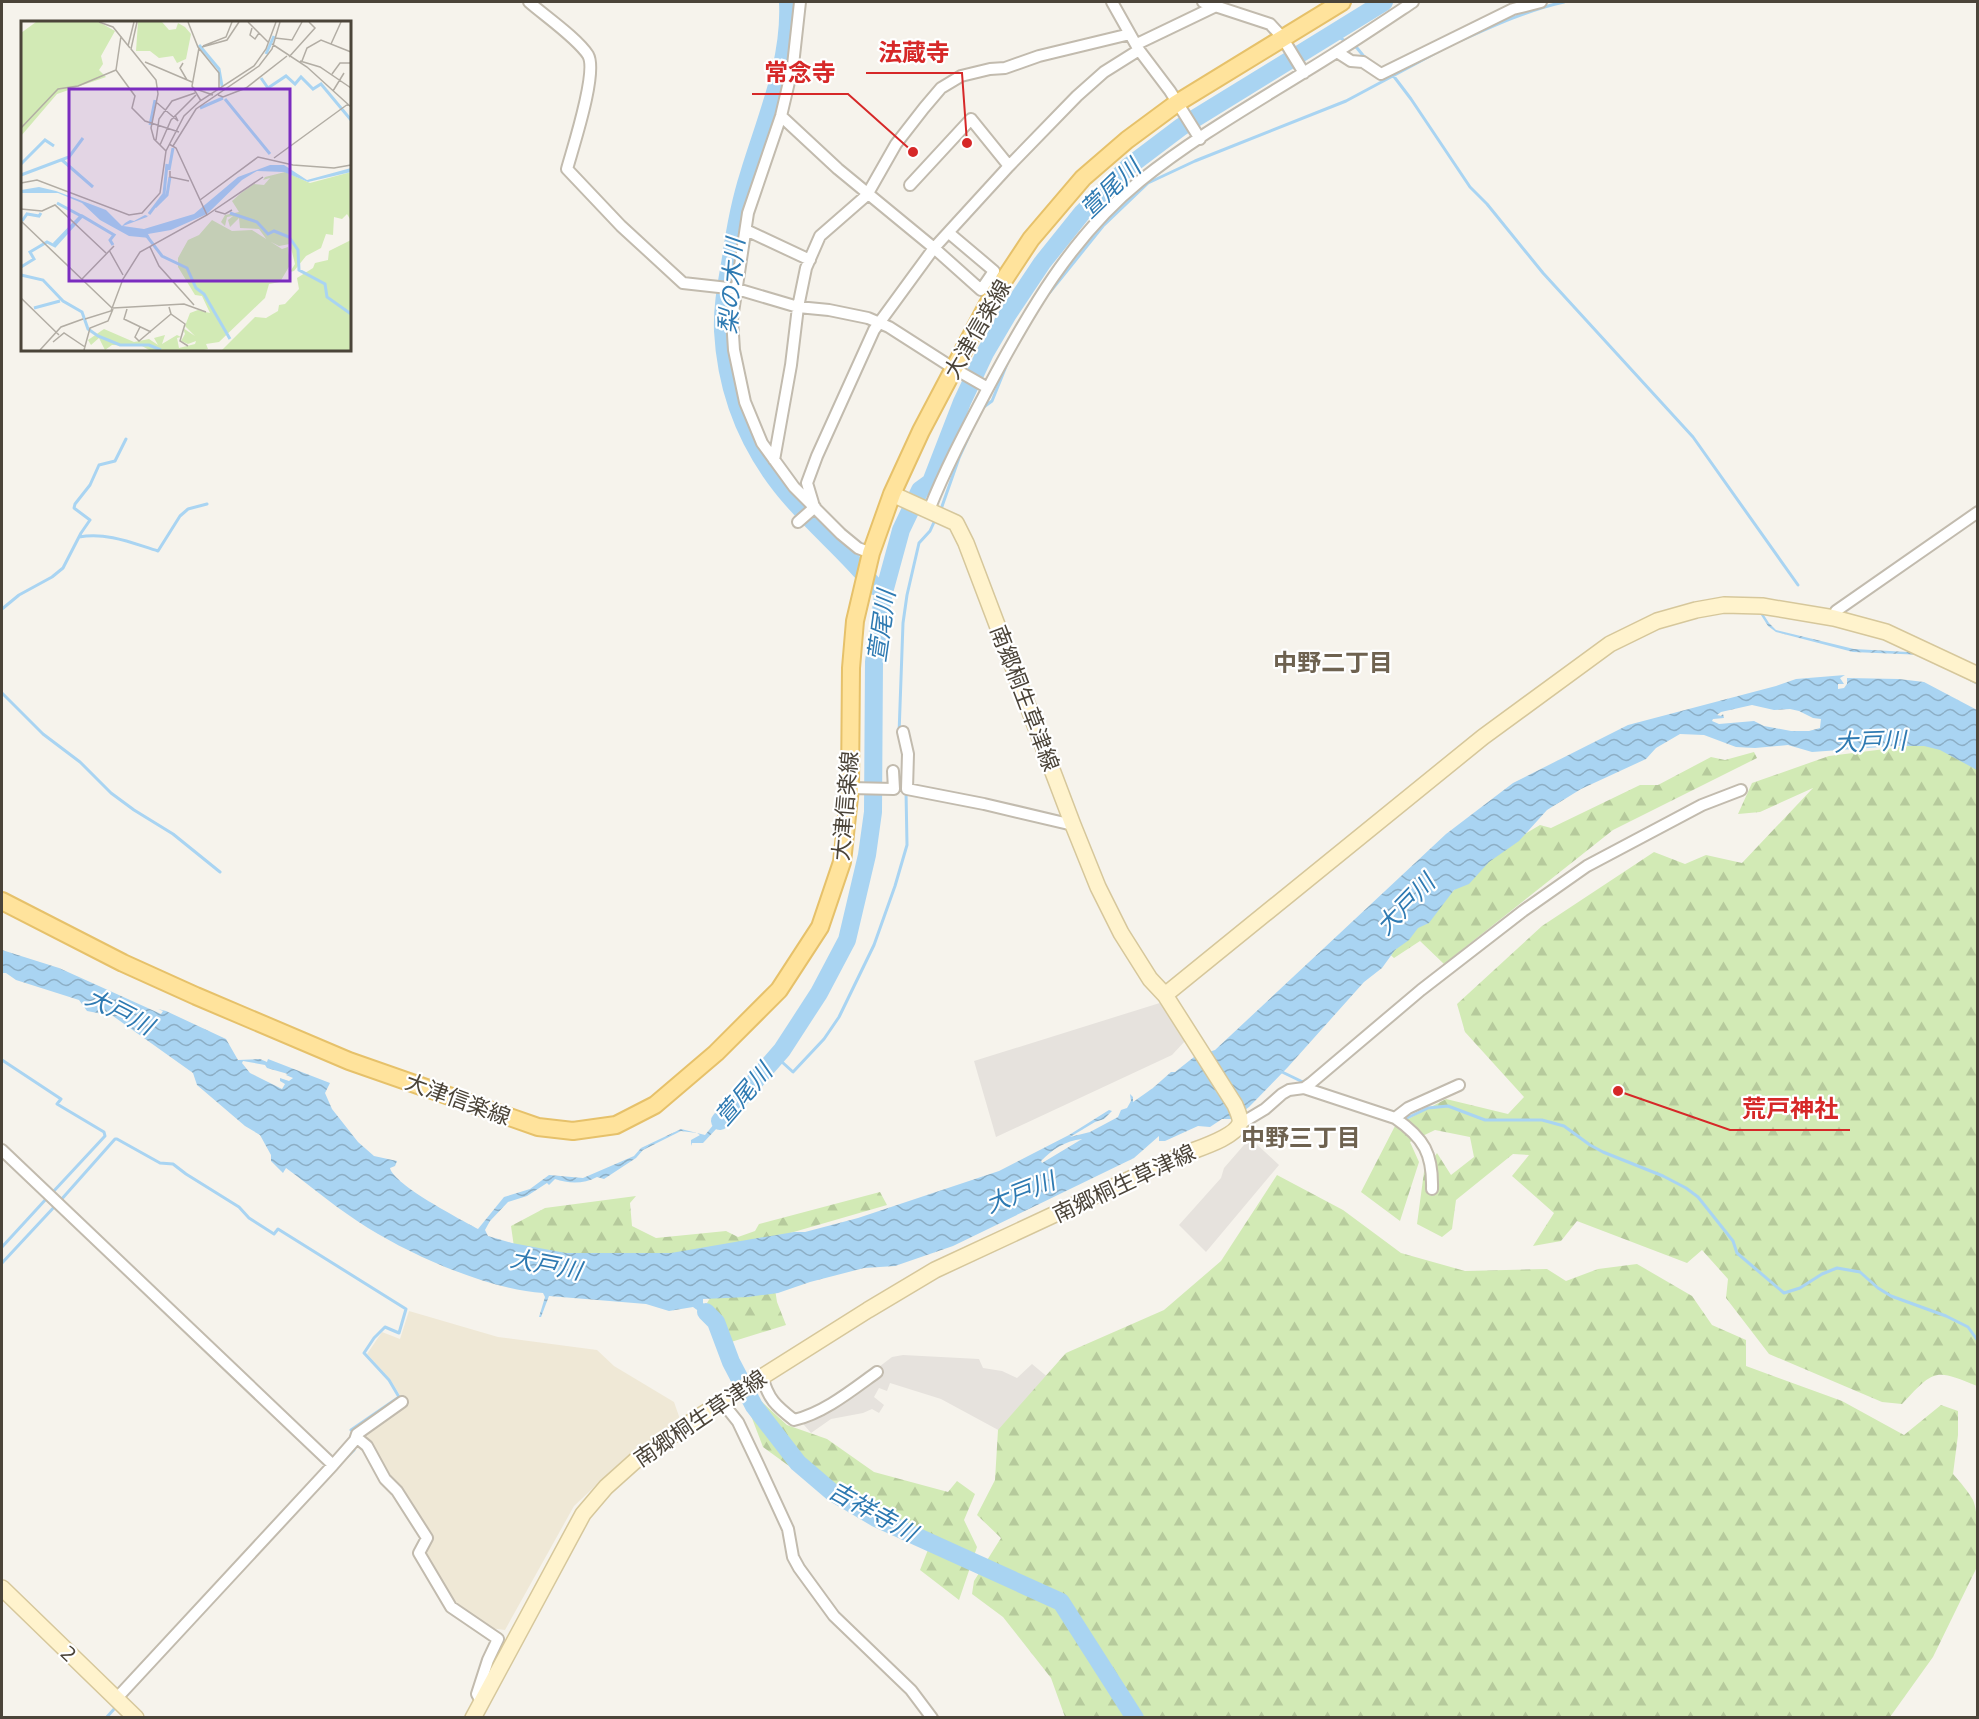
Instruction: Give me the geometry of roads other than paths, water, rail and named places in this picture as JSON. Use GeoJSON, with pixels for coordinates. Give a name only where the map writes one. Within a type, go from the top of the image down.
{"type":"FeatureCollection","features":[{"type":"Feature","properties":{"kind":"main road","name":"大津信楽線"},"geometry":{"type":"LineString","coordinates":[[2,901],[123,963],[349,1061],[512,1119],[538,1127],[573,1131],[616,1125],[655,1105],[716,1053],[779,990],[820,927],[842,862],[854,788],[851,668],[855,621],[869,559],[921,431],[957,371],[992,286],[1083,178],[1127,140],[1284,41],[1340,2]]}},
{"type":"Feature","properties":{"kind":"main road","name":"南郷桐生草津線"},"geometry":{"type":"LineString","coordinates":[[473,1718],[583,1514],[606,1487],[634,1461],[760,1377],[935,1270],[1223,1138],[1233,1133],[1240,1120],[1235,1105],[1166,995],[1150,979],[1121,933],[1098,887],[966,543],[956,523],[895,496]]}},
{"type":"Feature","properties":{"kind":"main road"},"geometry":{"type":"LineString","coordinates":[[1166,995],[1484,737],[1610,644],[1657,621],[1696,610],[1724,606],[1762,606],[1834,618],[1886,632],[1977,675]]}},
{"type":"Feature","properties":{"kind":"main road","name":"2"},"geometry":{"type":"LineString","coordinates":[[2,1588],[136,1718]]}},
{"type":"Feature","properties":{"kind":"street"},"geometry":{"type":"LineString","coordinates":[[529,2],[581,46],[591,61],[590,82],[567,169],[621,225],[683,283],[735,289],[798,307],[868,318],[889,327],[988,388]]}},
{"type":"Feature","properties":{"kind":"street"},"geometry":{"type":"LineString","coordinates":[[800,2],[797,43],[781,111],[748,213],[735,289],[732,320],[734,350],[738,376],[750,417],[762,443],[794,487],[869,559]]}},
{"type":"Feature","properties":{"kind":"street"},"geometry":{"type":"LineString","coordinates":[[1112,2],[1138,47],[1198,137]]}},
{"type":"Feature","properties":{"kind":"street"},"geometry":{"type":"LineString","coordinates":[[1203,2],[1270,24],[1303,71]]}},
{"type":"Feature","properties":{"kind":"street"},"geometry":{"type":"LineString","coordinates":[[928,509],[962,436],[1024,320],[1075,246],[1139,182],[1198,137],[1413,2]]}},
{"type":"Feature","properties":{"kind":"street"},"geometry":{"type":"LineString","coordinates":[[1336,52],[1351,61],[1363,62],[1381,74],[1504,13],[1541,2]]}},
{"type":"Feature","properties":{"kind":"street"},"geometry":{"type":"LineString","coordinates":[[814,506],[807,483],[810,474],[870,341],[880,323],[934,248],[1009,166],[1077,96],[1104,72],[1138,47],[1214,7]]}},
{"type":"Feature","properties":{"kind":"street"},"geometry":{"type":"LineString","coordinates":[[774,460],[806,268],[820,236],[867,195],[896,144],[924,108],[941,88],[961,76],[1005,68],[1039,56],[1130,34]]}},
{"type":"Feature","properties":{"kind":"street"},"geometry":{"type":"LineString","coordinates":[[781,111],[867,195],[934,248],[981,290],[992,286],[994,271],[949,232]]}},
{"type":"Feature","properties":{"kind":"street"},"geometry":{"type":"LineString","coordinates":[[910,185],[970,119],[1009,166]]}},
{"type":"Feature","properties":{"kind":"street"},"geometry":{"type":"LineString","coordinates":[[746,230],[810,260]]}},
{"type":"Feature","properties":{"kind":"street"},"geometry":{"type":"LineString","coordinates":[[798,522],[814,506]]}},
{"type":"Feature","properties":{"kind":"street"},"geometry":{"type":"LineString","coordinates":[[1834,618],[1836,610],[1977,512]]}},
{"type":"Feature","properties":{"kind":"street"},"geometry":{"type":"LineString","coordinates":[[903,732],[908,754],[907,789],[1073,825]]}},
{"type":"Feature","properties":{"kind":"street"},"geometry":{"type":"LineString","coordinates":[[854,788],[894,789],[893,771]]}},
{"type":"Feature","properties":{"kind":"street"},"geometry":{"type":"LineString","coordinates":[[1240,1120],[1265,1109],[1289,1090],[1307,1085],[1421,990],[1523,911],[1587,866],[1702,805],[1741,790]]}},
{"type":"Feature","properties":{"kind":"street"},"geometry":{"type":"LineString","coordinates":[[1307,1085],[1395,1118],[1418,1137],[1433,1169],[1432,1189]]}},
{"type":"Feature","properties":{"kind":"street"},"geometry":{"type":"LineString","coordinates":[[1395,1118],[1408,1108],[1459,1085]]}},
{"type":"Feature","properties":{"kind":"street"},"geometry":{"type":"LineString","coordinates":[[2,1150],[333,1465]]}},
{"type":"Feature","properties":{"kind":"street"},"geometry":{"type":"LineString","coordinates":[[760,1377],[766,1393],[778,1408],[794,1420],[803,1418],[844,1395],[877,1372]]}},
{"type":"Feature","properties":{"kind":"street"},"geometry":{"type":"LineString","coordinates":[[116,1699],[333,1465],[357,1434],[402,1402]]}},
{"type":"Feature","properties":{"kind":"street"},"geometry":{"type":"LineString","coordinates":[[722,1402],[738,1422],[758,1464],[788,1529],[792,1557],[799,1568],[834,1616],[911,1690],[932,1718]]}},
{"type":"Feature","properties":{"kind":"street"},"geometry":{"type":"LineString","coordinates":[[356,1437],[367,1446],[385,1479],[397,1491],[427,1538],[419,1553],[451,1607],[498,1639],[488,1660],[477,1694],[481,1701]]}},
{"type":"Feature","properties":{"kind":"water"},"geometry":{"type":"Polygon","coordinates":[[[1759,612],[1762,612],[1776,630],[1854,649],[1926,653],[1977,685],[1924,655],[1853,652],[1776,632],[1768,626],[1759,612]]]}},
{"type":"Feature","properties":{"kind":"water","name":"大戸川"},"geometry":{"type":"Polygon","coordinates":[[[1845,675],[1840,678],[1844,684],[1838,684],[1838,689],[1844,688],[1847,678],[1924,682],[1977,710],[1977,770],[1940,750],[1924,746],[1812,752],[1788,745],[1736,747],[1704,735],[1680,734],[1656,748],[1646,759],[1581,789],[1547,810],[1519,841],[1489,862],[1469,884],[1454,890],[1429,923],[1418,928],[1409,940],[1395,950],[1382,968],[1364,982],[1288,1067],[1249,1107],[1233,1119],[1222,1119],[1210,1127],[1198,1126],[1165,1141],[1159,1141],[1159,1136],[1134,1158],[953,1246],[895,1266],[864,1268],[778,1293],[703,1299],[703,1303],[718,1322],[722,1334],[712,1321],[693,1307],[669,1311],[646,1304],[549,1296],[541,1317],[539,1317],[545,1297],[543,1293],[499,1285],[476,1278],[407,1250],[368,1228],[286,1168],[283,1173],[271,1161],[271,1155],[260,1135],[245,1126],[197,1085],[193,1073],[113,1016],[87,1011],[79,1000],[16,980],[2,973],[2,950],[59,968],[161,1014],[163,1011],[158,1009],[166,1011],[226,1039],[238,1060],[260,1059],[267,1062],[268,1059],[330,1083],[325,1093],[332,1109],[358,1142],[374,1156],[397,1161],[395,1166],[390,1168],[403,1183],[478,1229],[504,1197],[530,1189],[549,1175],[583,1178],[634,1156],[641,1148],[681,1129],[697,1133],[681,1131],[643,1150],[636,1158],[604,1179],[597,1177],[587,1181],[566,1182],[555,1179],[549,1185],[547,1183],[527,1196],[508,1202],[490,1221],[485,1230],[488,1236],[512,1243],[566,1253],[671,1253],[805,1232],[858,1218],[999,1171],[1069,1135],[1109,1110],[1112,1111],[1104,1119],[1070,1137],[1090,1132],[1118,1117],[1121,1110],[1127,1108],[1131,1101],[1130,1094],[1133,1102],[1194,1057],[1215,1050],[1446,834],[1513,783],[1628,725],[1796,679],[1845,675]],[[1752,705],[1721,712],[1717,715],[1723,714],[1724,718],[1712,721],[1719,724],[1754,721],[1764,726],[1791,731],[1809,731],[1820,728],[1821,719],[1790,709],[1774,710],[1752,705]],[[243,1061],[242,1063],[250,1073],[282,1089],[285,1084],[280,1081],[280,1078],[289,1081],[293,1078],[286,1075],[288,1074],[267,1068],[265,1065],[243,1061]],[[1082,1139],[1055,1149],[1041,1161],[1042,1163],[1082,1139]]]}},
{"type":"Feature","properties":{"kind":"water"},"geometry":{"type":"Polygon","coordinates":[[[737,1096],[734,1110],[703,1143],[692,1143],[691,1146],[691,1140],[700,1135],[697,1133],[705,1135],[737,1096]]]}},
{"type":"Feature","properties":{"kind":"waterway","name":"梨の木川"},"geometry":{"type":"LineString","coordinates":[[788,2],[786,46],[781,68],[740,205],[736,226],[724,303],[723,331],[728,373],[740,413],[768,468],[792,499],[874,586]]}},
{"type":"Feature","properties":{"kind":"waterway","name":"萱尾川"},"geometry":{"type":"LineString","coordinates":[[720,1121],[782,1050],[819,993],[847,940],[867,855],[873,812],[874,662],[883,596],[901,530],[920,490],[931,482],[962,402],[985,353],[1008,314],[1042,263],[1082,213],[1128,167],[1181,127],[1384,2]]}},
{"type":"Feature","properties":{"kind":"waterway"},"geometry":{"type":"LineString","coordinates":[[1462,40],[1499,23],[1564,2]]}},
{"type":"Feature","properties":{"kind":"waterway"},"geometry":{"type":"LineString","coordinates":[[1332,33],[1357,48],[1366,59]]}},
{"type":"Feature","properties":{"kind":"waterway"},"geometry":{"type":"LineString","coordinates":[[1050,292],[1103,226],[1148,183],[1195,161],[1346,101],[1445,48]]}},
{"type":"Feature","properties":{"kind":"waterway"},"geometry":{"type":"LineString","coordinates":[[1392,74],[1470,187],[1487,204],[1543,273],[1693,437],[1798,585]]}},
{"type":"Feature","properties":{"kind":"waterway"},"geometry":{"type":"LineString","coordinates":[[981,409],[992,401],[1007,364]]}},
{"type":"Feature","properties":{"kind":"waterway"},"geometry":{"type":"LineString","coordinates":[[940,512],[970,434]]}},
{"type":"Feature","properties":{"kind":"waterway"},"geometry":{"type":"LineString","coordinates":[[2,609],[19,595],[52,577],[63,568],[90,520],[74,508],[75,504],[90,485],[99,465],[115,461],[126,439]]}},
{"type":"Feature","properties":{"kind":"waterway"},"geometry":{"type":"LineString","coordinates":[[79,537],[109,537],[158,551],[180,516],[188,509],[207,504]]}},
{"type":"Feature","properties":{"kind":"waterway"},"geometry":{"type":"LineString","coordinates":[[899,734],[903,623],[907,595],[919,543],[930,531],[935,520]]}},
{"type":"Feature","properties":{"kind":"waterway"},"geometry":{"type":"LineString","coordinates":[[2,693],[43,734],[80,762],[111,793],[173,834],[220,872]]}},
{"type":"Feature","properties":{"kind":"waterway"},"geometry":{"type":"LineString","coordinates":[[773,1059],[782,1062],[793,1072],[824,1039],[839,1017],[874,945],[895,886],[907,845],[906,791]]}},
{"type":"Feature","properties":{"kind":"waterway"},"geometry":{"type":"LineString","coordinates":[[2,1060],[61,1099],[57,1104],[104,1132],[105,1136],[52,1193]]}},
{"type":"Feature","properties":{"kind":"waterway"},"geometry":{"type":"LineString","coordinates":[[1280,1071],[1307,1084]]}},
{"type":"Feature","properties":{"kind":"waterway"},"geometry":{"type":"LineString","coordinates":[[1407,1118],[1428,1108],[1448,1106],[1485,1120],[1542,1120],[1564,1126],[1603,1152],[1663,1176],[1698,1197],[1733,1241],[1737,1253],[1784,1293],[1800,1288],[1822,1274],[1837,1268],[1860,1272],[1891,1296],[1946,1316],[1968,1327],[1978,1341]]}},
{"type":"Feature","properties":{"kind":"waterway"},"geometry":{"type":"LineString","coordinates":[[60,1201],[117,1139],[160,1163],[173,1164],[239,1207],[249,1218],[274,1234],[278,1229],[406,1309],[399,1333],[385,1327],[364,1353],[389,1380],[399,1397],[351,1430]]}},
{"type":"Feature","properties":{"kind":"waterway"},"geometry":{"type":"LineString","coordinates":[[2,1247],[47,1198]]}},
{"type":"Feature","properties":{"kind":"waterway"},"geometry":{"type":"LineString","coordinates":[[2,1263],[56,1205]]}},
{"type":"Feature","properties":{"kind":"waterway","name":"吉祥寺川"},"geometry":{"type":"LineString","coordinates":[[706,1312],[716,1322],[731,1362],[754,1406],[798,1463],[832,1492],[876,1518],[1061,1602],[1135,1718]]}},
{"type":"Feature","properties":{"kind":"waterway"},"geometry":{"type":"LineString","coordinates":[[347,1457],[354,1450]]}},
{"type":"Feature","properties":{"kind":"waterway"},"geometry":{"type":"LineString","coordinates":[[106,1718],[115,1708]]}},
{"type":"Feature","properties":{"kind":"place","name":"法蔵寺"},"geometry":{"type":"Point","coordinates":[967,143]}},
{"type":"Feature","properties":{"kind":"place","name":"常念寺"},"geometry":{"type":"Point","coordinates":[913,152]}},
{"type":"Feature","properties":{"kind":"place","name":"荒戸神社"},"geometry":{"type":"Point","coordinates":[1618,1091]}},
{"type":"Feature","properties":{"kind":"district","name":"中野二丁目"},"geometry":{"type":"Point","coordinates":[1333,662]}},
{"type":"Feature","properties":{"kind":"district","name":"中野三丁目"},"geometry":{"type":"Point","coordinates":[1301,1137]}}]}
